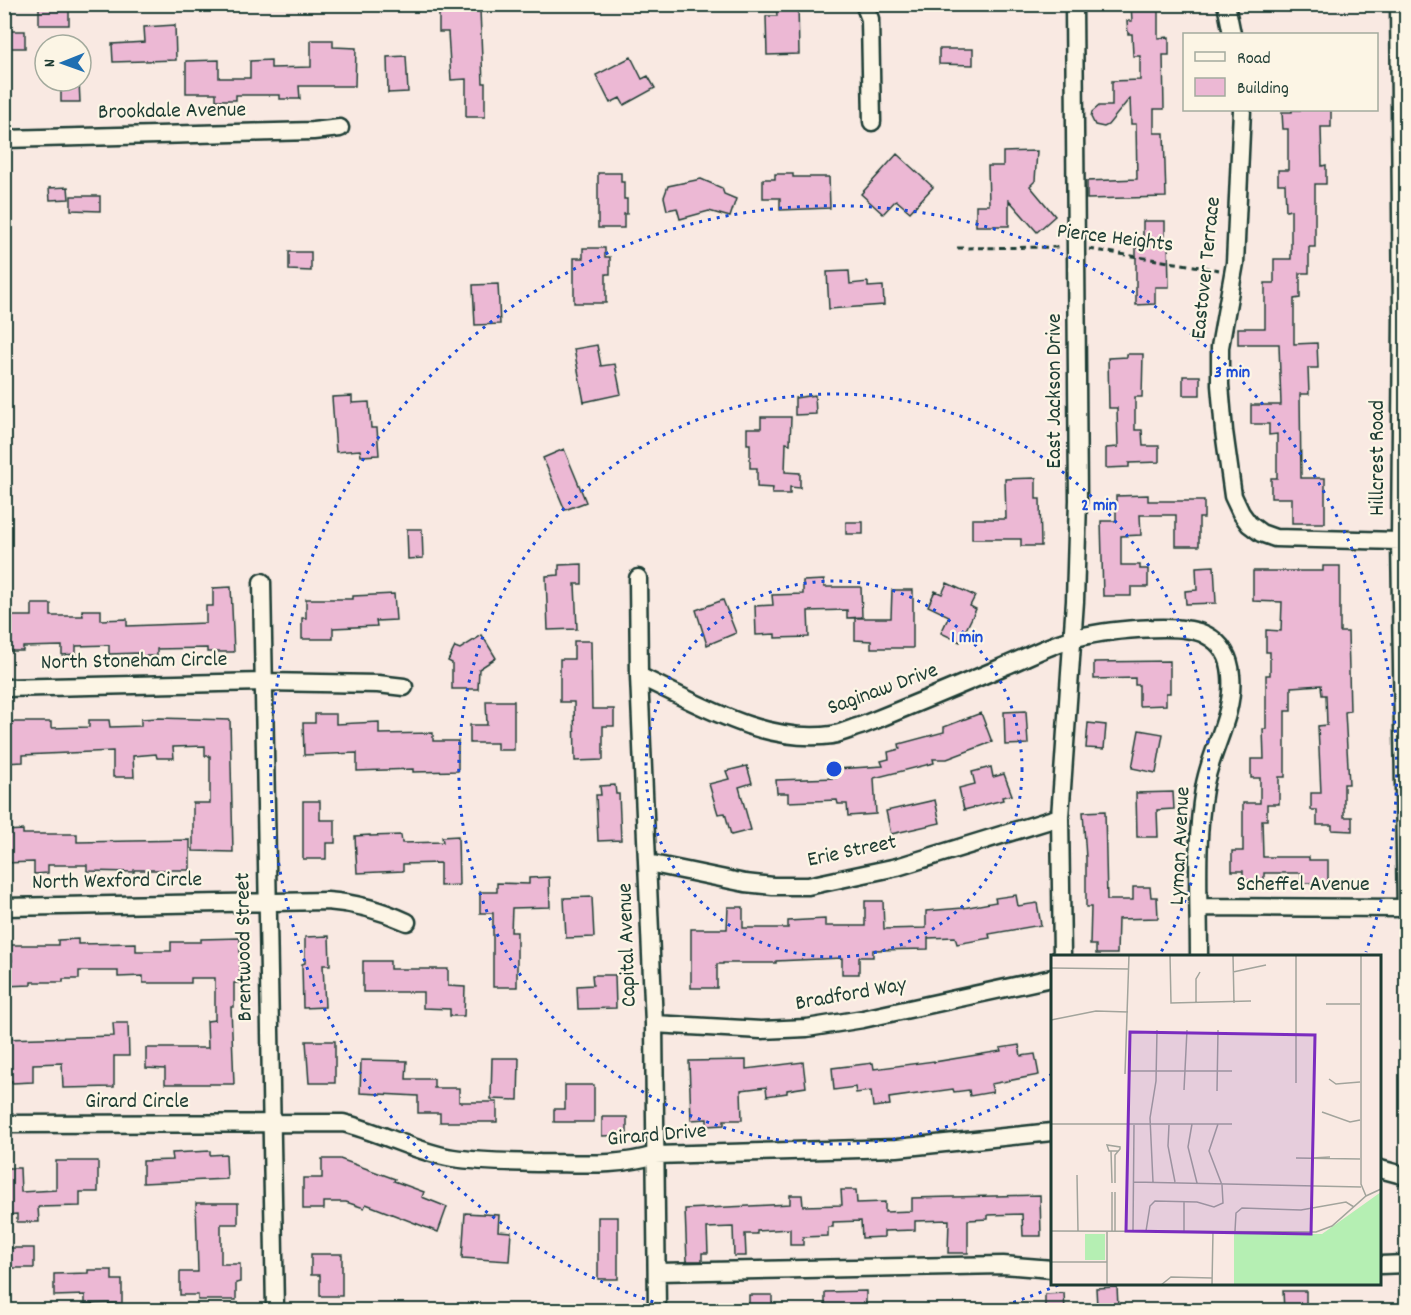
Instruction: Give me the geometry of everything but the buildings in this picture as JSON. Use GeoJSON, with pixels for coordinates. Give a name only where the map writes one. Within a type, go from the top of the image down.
{"type":"FeatureCollection","features":[{"type":"Feature","properties":{"kind":"street","name":"East Jackson Drive"},"geometry":{"type":"LineString","coordinates":[[1062,955],[1060,817],[1072,639],[1078,500],[1074,4]]}},
{"type":"Feature","properties":{"kind":"street"},"geometry":{"type":"LineString","coordinates":[[1226,4],[1232,33]]}},
{"type":"Feature","properties":{"kind":"street","name":"Hillcrest Road"},"geometry":{"type":"LineString","coordinates":[[1399,4],[1404,145],[1403,517],[1400,541],[1405,702],[1406,910]]}},
{"type":"Feature","properties":{"kind":"street"},"geometry":{"type":"LineString","coordinates":[[870,9],[872,122]]}},
{"type":"Feature","properties":{"kind":"street","name":"Eastover Terrace"},"geometry":{"type":"LineString","coordinates":[[1242,111],[1233,272],[1220,347],[1221,385],[1233,496],[1249,524],[1261,533],[1275,538],[1400,541]]}},
{"type":"Feature","properties":{"kind":"street","name":"Brookdale Avenue"},"geometry":{"type":"LineString","coordinates":[[4,139],[314,131],[340,128]]}},
{"type":"Feature","properties":{"kind":"street","name":"Capital Avenue"},"geometry":{"type":"LineString","coordinates":[[638,578],[639,676],[654,1024],[657,1311]]}},
{"type":"Feature","properties":{"kind":"street","name":"Brentwood Street"},"geometry":{"type":"LineString","coordinates":[[262,582],[275,1311]]}},
{"type":"Feature","properties":{"kind":"street","name":"Lyman Avenue"},"geometry":{"type":"LineString","coordinates":[[1072,639],[1146,628],[1177,629],[1204,634],[1218,643],[1226,654],[1231,673],[1232,695],[1227,718],[1204,787],[1200,819],[1198,955]]}},
{"type":"Feature","properties":{"kind":"street","name":"Saginaw Drive"},"geometry":{"type":"LineString","coordinates":[[639,676],[749,726],[790,735],[834,734],[863,725],[1072,639]]}},
{"type":"Feature","properties":{"kind":"street","name":"North Stoneham Circle"},"geometry":{"type":"LineString","coordinates":[[4,688],[264,682],[378,684],[404,687]]}},
{"type":"Feature","properties":{"kind":"street","name":"Erie Street"},"geometry":{"type":"LineString","coordinates":[[648,863],[745,883],[808,886],[897,867],[1060,817]]}},
{"type":"Feature","properties":{"kind":"street","name":"North Wexford Circle"},"geometry":{"type":"LineString","coordinates":[[4,907],[267,902],[352,903],[387,912],[407,921]]}},
{"type":"Feature","properties":{"kind":"street","name":"Scheffel Avenue"},"geometry":{"type":"LineString","coordinates":[[1199,907],[1406,910]]}},
{"type":"Feature","properties":{"kind":"street","name":"Bradford Way"},"geometry":{"type":"LineString","coordinates":[[654,1024],[761,1030],[807,1028],[863,1019],[1051,978]]}},
{"type":"Feature","properties":{"kind":"street","name":"Girard Drive"},"geometry":{"type":"LineString","coordinates":[[270,1124],[343,1123],[452,1158],[501,1162],[606,1164],[631,1162],[655,1155],[897,1148],[1051,1132]]}},
{"type":"Feature","properties":{"kind":"street","name":"Girard Circle"},"geometry":{"type":"LineString","coordinates":[[4,1124],[270,1124]]}},
{"type":"Feature","properties":{"kind":"street"},"geometry":{"type":"LineString","coordinates":[[1381,1169],[1407,1176]]}},
{"type":"Feature","properties":{"kind":"street"},"geometry":{"type":"LineString","coordinates":[[1381,1265],[1407,1264]]}},
{"type":"Feature","properties":{"kind":"street"},"geometry":{"type":"LineString","coordinates":[[657,1272],[1003,1265],[1051,1269]]}},
{"type":"Feature","properties":{"kind":"path","name":"Pierce Heights"},"geometry":{"type":"LineString","coordinates":[[957,248],[1076,247],[1233,272]]}}]}
